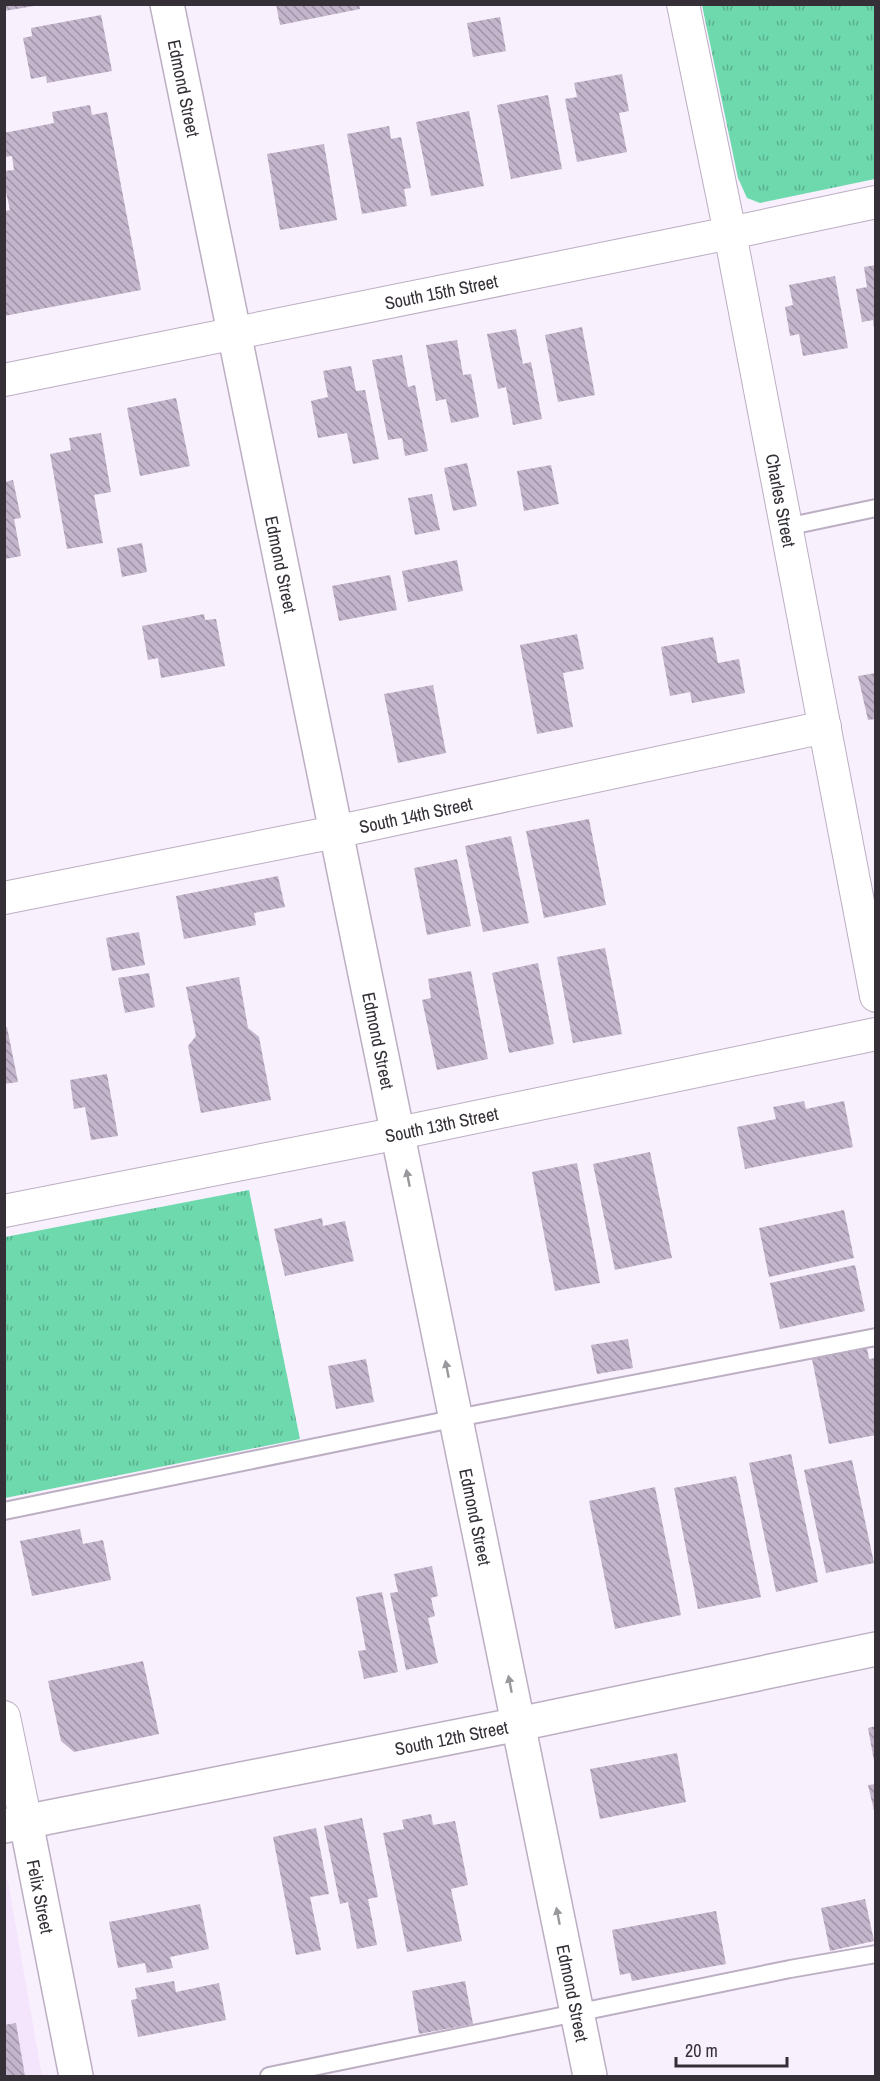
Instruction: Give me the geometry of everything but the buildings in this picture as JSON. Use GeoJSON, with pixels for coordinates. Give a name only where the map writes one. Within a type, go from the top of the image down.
{"type":"FeatureCollection","features":[{"type":"Feature","properties":{"kind":"street","name":"Edmond Street"},"geometry":{"type":"LineString","coordinates":[[167,4],[590,2076]]}},
{"type":"Feature","properties":{"kind":"street","name":"Charles Street"},"geometry":{"type":"LineString","coordinates":[[682,4],[730,233],[876,996]]}},
{"type":"Feature","properties":{"kind":"street","name":"South 15th Street"},"geometry":{"type":"LineString","coordinates":[[4,380],[876,202]]}},
{"type":"Feature","properties":{"kind":"street","name":"South 14th Street"},"geometry":{"type":"LineString","coordinates":[[4,898],[335,832],[825,727]]}},
{"type":"Feature","properties":{"kind":"street","name":"South 13th Street"},"geometry":{"type":"LineString","coordinates":[[4,1211],[399,1133],[876,1034]]}},
{"type":"Feature","properties":{"kind":"street","name":"South 12th Street"},"geometry":{"type":"LineString","coordinates":[[15,1824],[519,1724],[876,1649]]}},
{"type":"Feature","properties":{"kind":"street","name":"Felix Street"},"geometry":{"type":"LineString","coordinates":[[4,1717],[15,1824],[76,2076]]}},
{"type":"Feature","properties":{"kind":"lane"},"geometry":{"type":"LineString","coordinates":[[786,527],[876,508]]}},
{"type":"Feature","properties":{"kind":"lane"},"geometry":{"type":"LineString","coordinates":[[4,1511],[457,1418],[876,1337]]}},
{"type":"Feature","properties":{"kind":"lane"},"geometry":{"type":"LineString","coordinates":[[269,2076],[876,1954]]}},
{"type":"Feature","properties":{"kind":"shaded area"},"geometry":{"type":"Polygon","coordinates":[[[4,1875],[8,1881],[42,2076],[5,2076],[4,1875]]]}},
{"type":"Feature","properties":{"kind":"green space"},"geometry":{"type":"Polygon","coordinates":[[[702,5],[875,5],[875,179],[760,203],[747,198],[738,178],[702,5]]]}},
{"type":"Feature","properties":{"kind":"green space"},"geometry":{"type":"Polygon","coordinates":[[[249,1190],[300,1439],[5,1498],[5,1237],[249,1190]]]}}]}
